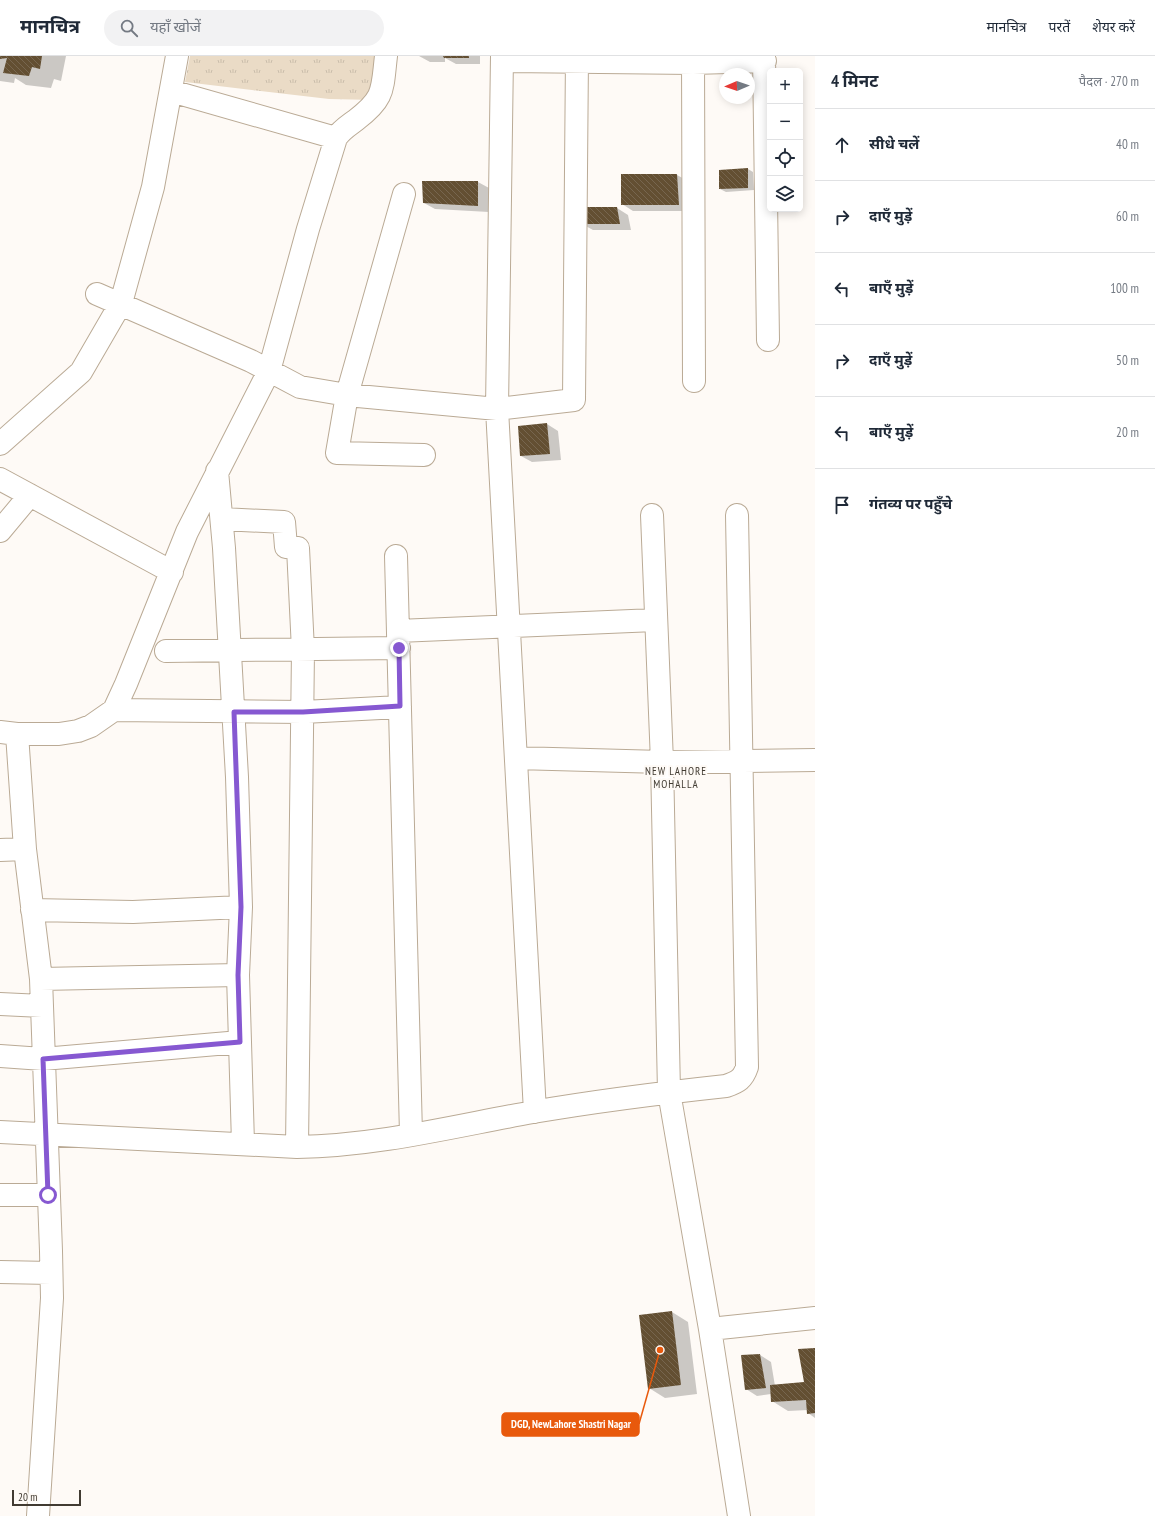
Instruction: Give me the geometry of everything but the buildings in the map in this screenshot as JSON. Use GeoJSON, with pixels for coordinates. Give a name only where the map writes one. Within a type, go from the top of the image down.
{"type":"FeatureCollection","features":[{"type":"Feature","properties":{"kind":"street"},"geometry":{"type":"LineString","coordinates":[[0,444],[81,372],[121,303],[153,187],[177,56]]}},
{"type":"Feature","properties":{"kind":"street"},"geometry":{"type":"LineString","coordinates":[[38,1516],[52,1298],[41,979],[9,733],[59,734],[78,731],[91,726],[114,710],[172,572],[187,532],[269,371],[308,229],[336,138],[340,131],[368,111],[378,100],[383,85],[386,56]]}},
{"type":"Feature","properties":{"kind":"street"},"geometry":{"type":"LineString","coordinates":[[535,1112],[497,409],[502,58],[693,60],[764,58],[768,340]]}},
{"type":"Feature","properties":{"kind":"street"},"geometry":{"type":"LineString","coordinates":[[97,294],[121,303],[269,371],[300,387],[347,396],[497,409],[574,400],[577,59]]}},
{"type":"Feature","properties":{"kind":"street"},"geometry":{"type":"LineString","coordinates":[[693,60],[694,381]]}},
{"type":"Feature","properties":{"kind":"street"},"geometry":{"type":"LineString","coordinates":[[171,91],[336,138]]}},
{"type":"Feature","properties":{"kind":"street"},"geometry":{"type":"LineString","coordinates":[[404,194],[347,396],[337,453],[424,455]]}},
{"type":"Feature","properties":{"kind":"street"},"geometry":{"type":"LineString","coordinates":[[217,471],[222,519],[234,712],[241,907],[238,975],[243,1143]]}},
{"type":"Feature","properties":{"kind":"street"},"geometry":{"type":"LineString","coordinates":[[0,479],[172,572]]}},
{"type":"Feature","properties":{"kind":"street"},"geometry":{"type":"LineString","coordinates":[[0,531],[30,495]]}},
{"type":"Feature","properties":{"kind":"street"},"geometry":{"type":"LineString","coordinates":[[652,515],[655,620],[662,762],[669,1092],[710,1329],[739,1516]]}},
{"type":"Feature","properties":{"kind":"street"},"geometry":{"type":"LineString","coordinates":[[0,1132],[243,1143],[297,1147],[340,1146],[535,1112],[669,1092],[726,1086],[743,1077],[747,1067],[738,515]]}},
{"type":"Feature","properties":{"kind":"street"},"geometry":{"type":"LineString","coordinates":[[222,519],[284,522],[286,547],[298,548],[304,650],[297,1147]]}},
{"type":"Feature","properties":{"kind":"street"},"geometry":{"type":"LineString","coordinates":[[396,556],[411,1134]]}},
{"type":"Feature","properties":{"kind":"street"},"geometry":{"type":"LineString","coordinates":[[166,651],[304,650],[509,627],[655,620]]}},
{"type":"Feature","properties":{"kind":"street"},"geometry":{"type":"LineString","coordinates":[[114,710],[303,712],[400,706]]}},
{"type":"Feature","properties":{"kind":"street"},"geometry":{"type":"LineString","coordinates":[[516,758],[662,762],[815,760]]}},
{"type":"Feature","properties":{"kind":"street"},"geometry":{"type":"LineString","coordinates":[[0,850],[25,849]]}},
{"type":"Feature","properties":{"kind":"street"},"geometry":{"type":"LineString","coordinates":[[32,910],[133,912],[241,907]]}},
{"type":"Feature","properties":{"kind":"street"},"geometry":{"type":"LineString","coordinates":[[41,979],[238,975]]}},
{"type":"Feature","properties":{"kind":"street"},"geometry":{"type":"LineString","coordinates":[[0,1004],[42,1006]]}},
{"type":"Feature","properties":{"kind":"street"},"geometry":{"type":"LineString","coordinates":[[0,1056],[43,1059],[240,1042]]}},
{"type":"Feature","properties":{"kind":"street"},"geometry":{"type":"LineString","coordinates":[[0,1195],[48,1195]]}},
{"type":"Feature","properties":{"kind":"street"},"geometry":{"type":"LineString","coordinates":[[0,1272],[51,1273]]}},
{"type":"Feature","properties":{"kind":"street"},"geometry":{"type":"LineString","coordinates":[[710,1329],[815,1318]]}},
{"type":"Feature","properties":{"kind":"green space"},"geometry":{"type":"Polygon","coordinates":[[[190,56],[380,56],[374,100],[329,99],[185,82],[190,56]]]}},
{"type":"Feature","properties":{"kind":"place","name":"DGD, NewLahore Shastri Nagar"},"geometry":{"type":"Point","coordinates":[660,1350]}},
{"type":"Feature","properties":{"kind":"district","name":"NEW LAHORE MOHALLA"},"geometry":{"type":"Point","coordinates":[676,777]}},
{"type":"Feature","properties":{"kind":"route"},"geometry":{"type":"LineString","coordinates":[[48,1195],[43,1059],[240,1042],[238,975],[241,907],[234,712],[303,712],[400,706],[399,648]]}}]}
